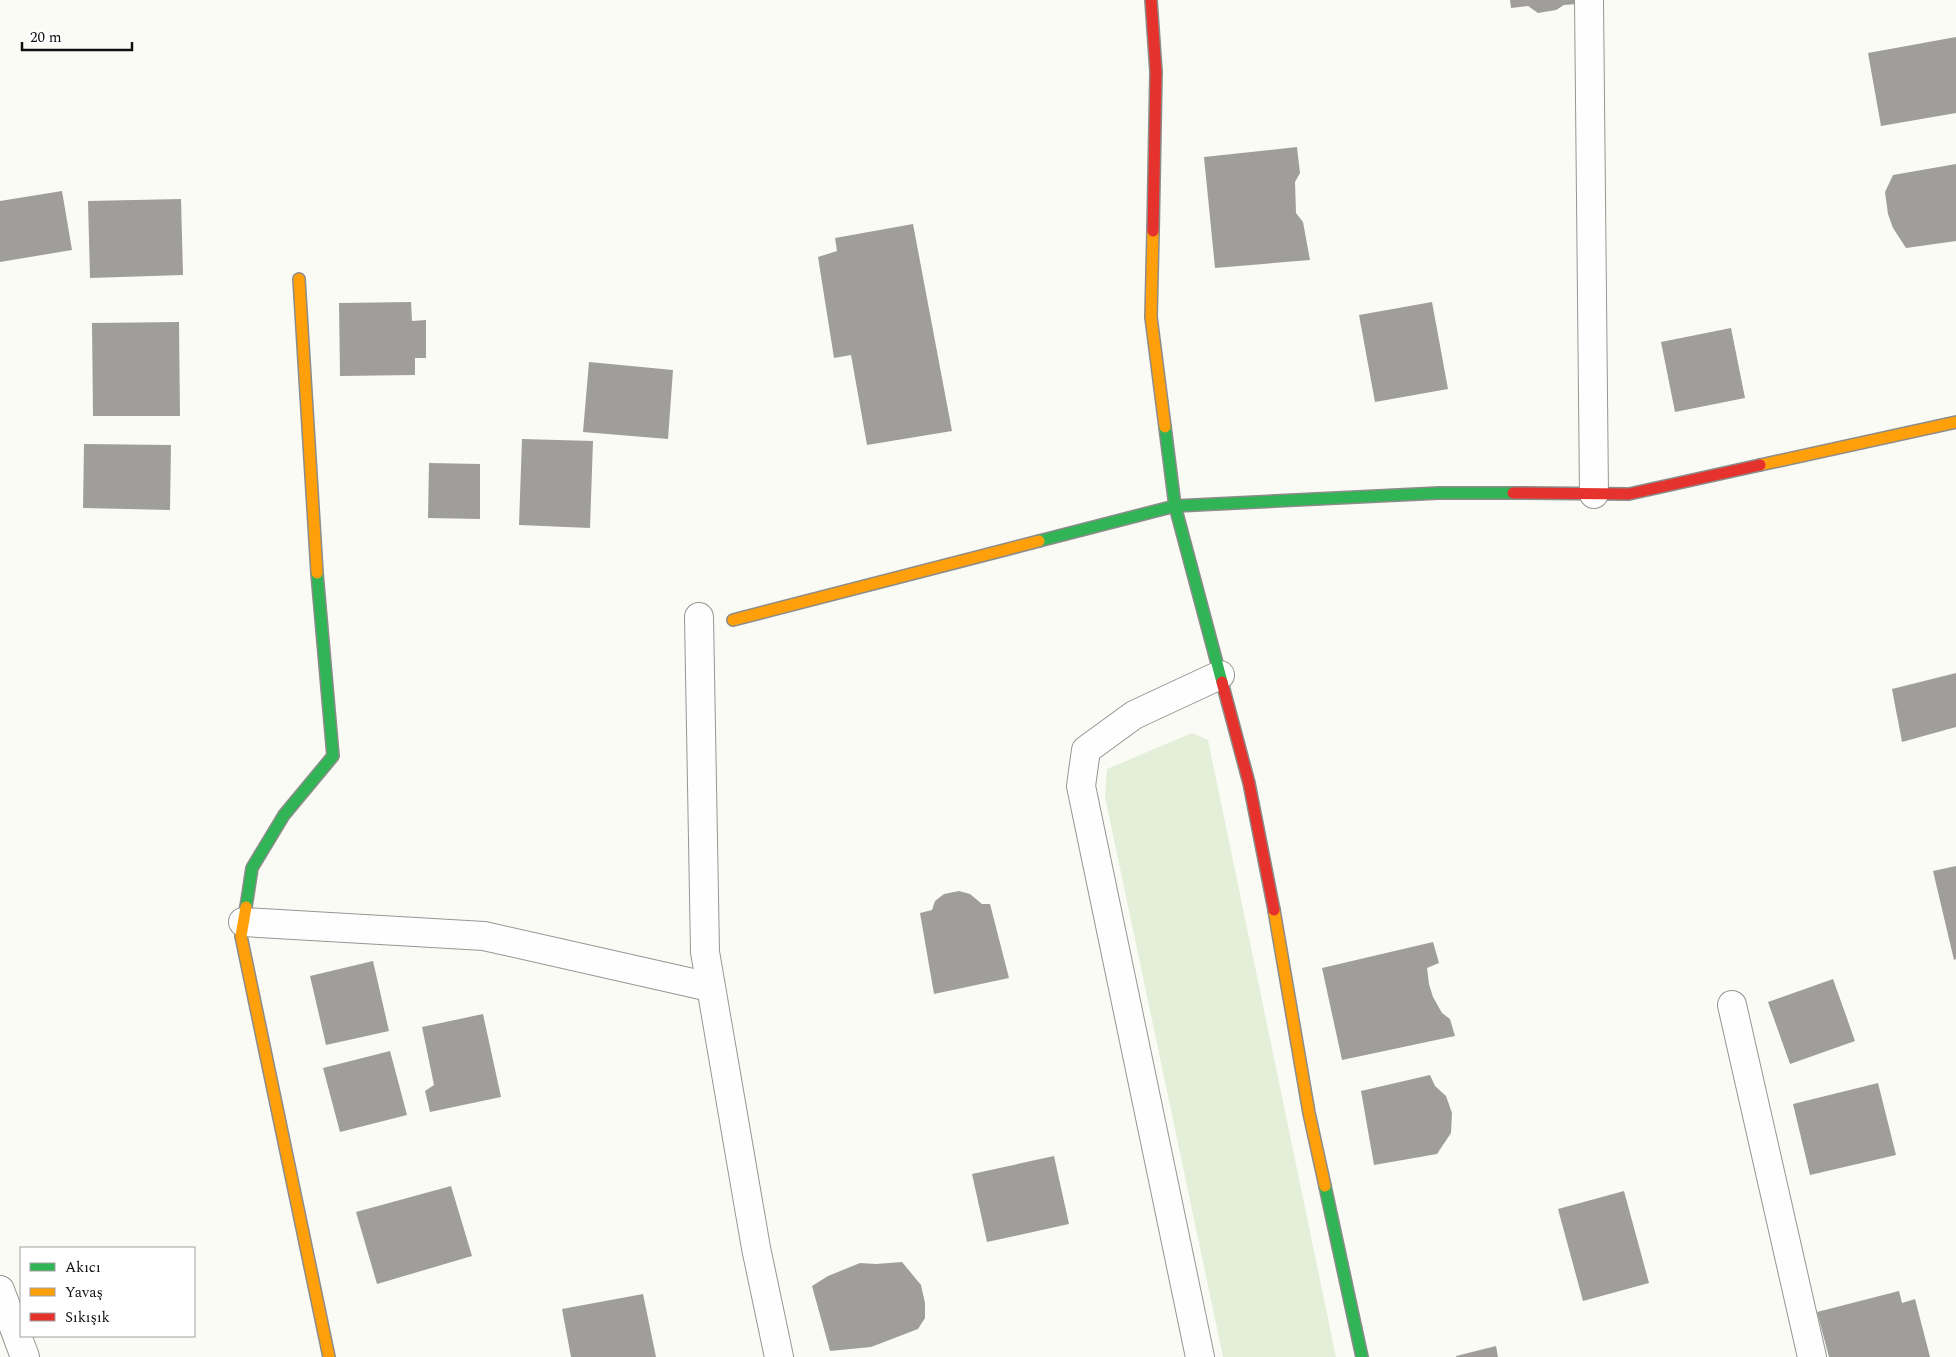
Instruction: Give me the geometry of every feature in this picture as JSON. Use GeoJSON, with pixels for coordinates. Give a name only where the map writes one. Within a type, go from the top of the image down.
{"type":"FeatureCollection","features":[{"type":"Feature","properties":{"kind":"street"},"geometry":{"type":"LineString","coordinates":[[1151,0],[1156,72],[1151,317],[1175,506],[1249,783],[1274,910],[1309,1113],[1362,1357]]}},
{"type":"Feature","properties":{"kind":"street"},"geometry":{"type":"LineString","coordinates":[[1589,0],[1594,494]]}},
{"type":"Feature","properties":{"kind":"street"},"geometry":{"type":"LineString","coordinates":[[298,279],[333,756],[284,815],[252,868],[241,936],[329,1357]]}},
{"type":"Feature","properties":{"kind":"street"},"geometry":{"type":"LineString","coordinates":[[733,620],[1175,506],[1439,493],[1629,494],[1956,422]]}},
{"type":"Feature","properties":{"kind":"street"},"geometry":{"type":"LineString","coordinates":[[699,617],[705,952],[756,1248],[779,1357]]}},
{"type":"Feature","properties":{"kind":"street"},"geometry":{"type":"LineString","coordinates":[[1200,1357],[1081,786],[1086,750],[1134,715],[1220,675]]}},
{"type":"Feature","properties":{"kind":"street"},"geometry":{"type":"LineString","coordinates":[[243,922],[484,936],[710,987]]}},
{"type":"Feature","properties":{"kind":"street"},"geometry":{"type":"LineString","coordinates":[[1732,1006],[1812,1357]]}},
{"type":"Feature","properties":{"kind":"street"},"geometry":{"type":"LineString","coordinates":[[0,1290],[25,1357]]}},
{"type":"Feature","properties":{"kind":"green space"},"geometry":{"type":"Polygon","coordinates":[[[1192,733],[1208,740],[1336,1357],[1223,1357],[1105,797],[1107,769],[1192,733]]]}},
{"type":"Feature","properties":{"kind":"building"},"geometry":{"type":"Polygon","coordinates":[[[1510,0],[1576,0],[1577,4],[1564,5],[1556,10],[1538,13],[1528,6],[1511,8],[1510,0]]]}},
{"type":"Feature","properties":{"kind":"building"},"geometry":{"type":"Polygon","coordinates":[[[1956,37],[1956,113],[1881,126],[1868,53],[1956,37]]]}},
{"type":"Feature","properties":{"kind":"building"},"geometry":{"type":"Polygon","coordinates":[[[1297,147],[1300,173],[1295,182],[1296,213],[1303,222],[1310,260],[1215,268],[1204,157],[1297,147]]]}},
{"type":"Feature","properties":{"kind":"building"},"geometry":{"type":"Polygon","coordinates":[[[1956,164],[1956,241],[1906,248],[1893,228],[1888,214],[1885,192],[1893,175],[1956,164]]]}},
{"type":"Feature","properties":{"kind":"building"},"geometry":{"type":"Polygon","coordinates":[[[62,191],[72,250],[0,262],[0,201],[62,191]]]}},
{"type":"Feature","properties":{"kind":"building"},"geometry":{"type":"Polygon","coordinates":[[[181,199],[183,275],[90,278],[88,201],[181,199]]]}},
{"type":"Feature","properties":{"kind":"building"},"geometry":{"type":"Polygon","coordinates":[[[913,224],[952,431],[867,445],[851,355],[834,358],[818,257],[837,251],[835,238],[913,224]]]}},
{"type":"Feature","properties":{"kind":"building"},"geometry":{"type":"Polygon","coordinates":[[[411,302],[412,321],[426,320],[426,358],[415,358],[415,375],[340,376],[339,303],[411,302]]]}},
{"type":"Feature","properties":{"kind":"building"},"geometry":{"type":"Polygon","coordinates":[[[1432,302],[1448,389],[1375,402],[1359,315],[1432,302]]]}},
{"type":"Feature","properties":{"kind":"building"},"geometry":{"type":"Polygon","coordinates":[[[179,322],[180,416],[93,416],[92,323],[179,322]]]}},
{"type":"Feature","properties":{"kind":"building"},"geometry":{"type":"Polygon","coordinates":[[[1731,328],[1745,398],[1675,412],[1661,342],[1731,328]]]}},
{"type":"Feature","properties":{"kind":"building"},"geometry":{"type":"Polygon","coordinates":[[[589,362],[673,370],[668,439],[583,432],[589,362]]]}},
{"type":"Feature","properties":{"kind":"building"},"geometry":{"type":"Polygon","coordinates":[[[522,439],[593,441],[590,528],[519,525],[522,439]]]}},
{"type":"Feature","properties":{"kind":"building"},"geometry":{"type":"Polygon","coordinates":[[[84,444],[171,445],[170,510],[83,508],[84,444]]]}},
{"type":"Feature","properties":{"kind":"building"},"geometry":{"type":"Polygon","coordinates":[[[429,463],[480,464],[480,519],[428,518],[429,463]]]}},
{"type":"Feature","properties":{"kind":"building"},"geometry":{"type":"Polygon","coordinates":[[[1956,673],[1956,727],[1902,742],[1892,689],[1956,673]]]}},
{"type":"Feature","properties":{"kind":"building"},"geometry":{"type":"Polygon","coordinates":[[[1956,866],[1956,959],[1954,960],[1933,871],[1956,866]]]}},
{"type":"Feature","properties":{"kind":"building"},"geometry":{"type":"Polygon","coordinates":[[[959,891],[970,894],[982,904],[990,904],[1009,978],[934,994],[920,913],[932,910],[935,901],[944,894],[959,891]]]}},
{"type":"Feature","properties":{"kind":"building"},"geometry":{"type":"Polygon","coordinates":[[[1433,942],[1439,963],[1427,968],[1429,984],[1433,997],[1442,1013],[1450,1019],[1455,1036],[1342,1060],[1322,968],[1433,942]]]}},
{"type":"Feature","properties":{"kind":"building"},"geometry":{"type":"Polygon","coordinates":[[[373,961],[389,1031],[326,1045],[310,976],[373,961]]]}},
{"type":"Feature","properties":{"kind":"building"},"geometry":{"type":"Polygon","coordinates":[[[1833,979],[1855,1041],[1790,1064],[1768,1002],[1833,979]]]}},
{"type":"Feature","properties":{"kind":"building"},"geometry":{"type":"Polygon","coordinates":[[[483,1014],[501,1097],[430,1112],[425,1091],[434,1085],[422,1027],[483,1014]]]}},
{"type":"Feature","properties":{"kind":"building"},"geometry":{"type":"Polygon","coordinates":[[[390,1051],[407,1115],[340,1132],[323,1068],[390,1051]]]}},
{"type":"Feature","properties":{"kind":"building"},"geometry":{"type":"Polygon","coordinates":[[[1430,1075],[1435,1086],[1446,1096],[1452,1113],[1451,1133],[1437,1154],[1374,1165],[1361,1091],[1430,1075]]]}},
{"type":"Feature","properties":{"kind":"building"},"geometry":{"type":"Polygon","coordinates":[[[1878,1083],[1896,1155],[1810,1175],[1793,1104],[1878,1083]]]}},
{"type":"Feature","properties":{"kind":"building"},"geometry":{"type":"Polygon","coordinates":[[[1054,1156],[1069,1224],[987,1242],[972,1174],[1054,1156]]]}},
{"type":"Feature","properties":{"kind":"building"},"geometry":{"type":"Polygon","coordinates":[[[451,1186],[472,1256],[377,1284],[356,1212],[451,1186]]]}},
{"type":"Feature","properties":{"kind":"building"},"geometry":{"type":"Polygon","coordinates":[[[1624,1191],[1649,1283],[1583,1301],[1558,1209],[1624,1191]]]}},
{"type":"Feature","properties":{"kind":"building"},"geometry":{"type":"Polygon","coordinates":[[[902,1262],[921,1285],[925,1303],[925,1318],[918,1329],[871,1347],[830,1351],[812,1286],[828,1276],[860,1263],[902,1262]]]}},
{"type":"Feature","properties":{"kind":"building"},"geometry":{"type":"Polygon","coordinates":[[[1899,1291],[1902,1303],[1915,1299],[1930,1357],[1829,1357],[1817,1312],[1899,1291]]]}},
{"type":"Feature","properties":{"kind":"building"},"geometry":{"type":"Polygon","coordinates":[[[643,1294],[656,1357],[571,1357],[562,1309],[643,1294]]]}},
{"type":"Feature","properties":{"kind":"building"},"geometry":{"type":"Polygon","coordinates":[[[1496,1346],[1498,1357],[1456,1357],[1456,1356],[1496,1346]]]}},
{"type":"Feature","properties":{"kind":"traffic: fast"},"geometry":{"type":"LineString","coordinates":[[1165,427],[1175,506],[1222,682]]}},
{"type":"Feature","properties":{"kind":"traffic: fast"},"geometry":{"type":"LineString","coordinates":[[1039,541],[1175,506],[1439,493],[1513,493]]}},
{"type":"Feature","properties":{"kind":"traffic: fast"},"geometry":{"type":"LineString","coordinates":[[246,907],[252,868],[284,815],[333,756],[317,573]]}},
{"type":"Feature","properties":{"kind":"traffic: fast"},"geometry":{"type":"LineString","coordinates":[[1325,1186],[1362,1357]]}},
{"type":"Feature","properties":{"kind":"traffic: slow"},"geometry":{"type":"LineString","coordinates":[[1153,231],[1151,317],[1165,427]]}},
{"type":"Feature","properties":{"kind":"traffic: slow"},"geometry":{"type":"LineString","coordinates":[[299,279],[317,573]]}},
{"type":"Feature","properties":{"kind":"traffic: slow"},"geometry":{"type":"LineString","coordinates":[[1760,465],[1956,422]]}},
{"type":"Feature","properties":{"kind":"traffic: slow"},"geometry":{"type":"LineString","coordinates":[[733,620],[1039,541]]}},
{"type":"Feature","properties":{"kind":"traffic: slow"},"geometry":{"type":"LineString","coordinates":[[246,907],[241,936],[329,1357]]}},
{"type":"Feature","properties":{"kind":"traffic: slow"},"geometry":{"type":"LineString","coordinates":[[1274,910],[1309,1113],[1325,1186]]}},
{"type":"Feature","properties":{"kind":"traffic: jam"},"geometry":{"type":"LineString","coordinates":[[1151,0],[1156,72],[1153,231]]}},
{"type":"Feature","properties":{"kind":"traffic: jam"},"geometry":{"type":"LineString","coordinates":[[1513,493],[1629,494],[1760,465]]}},
{"type":"Feature","properties":{"kind":"traffic: jam"},"geometry":{"type":"LineString","coordinates":[[1222,682],[1249,783],[1274,910]]}}]}
